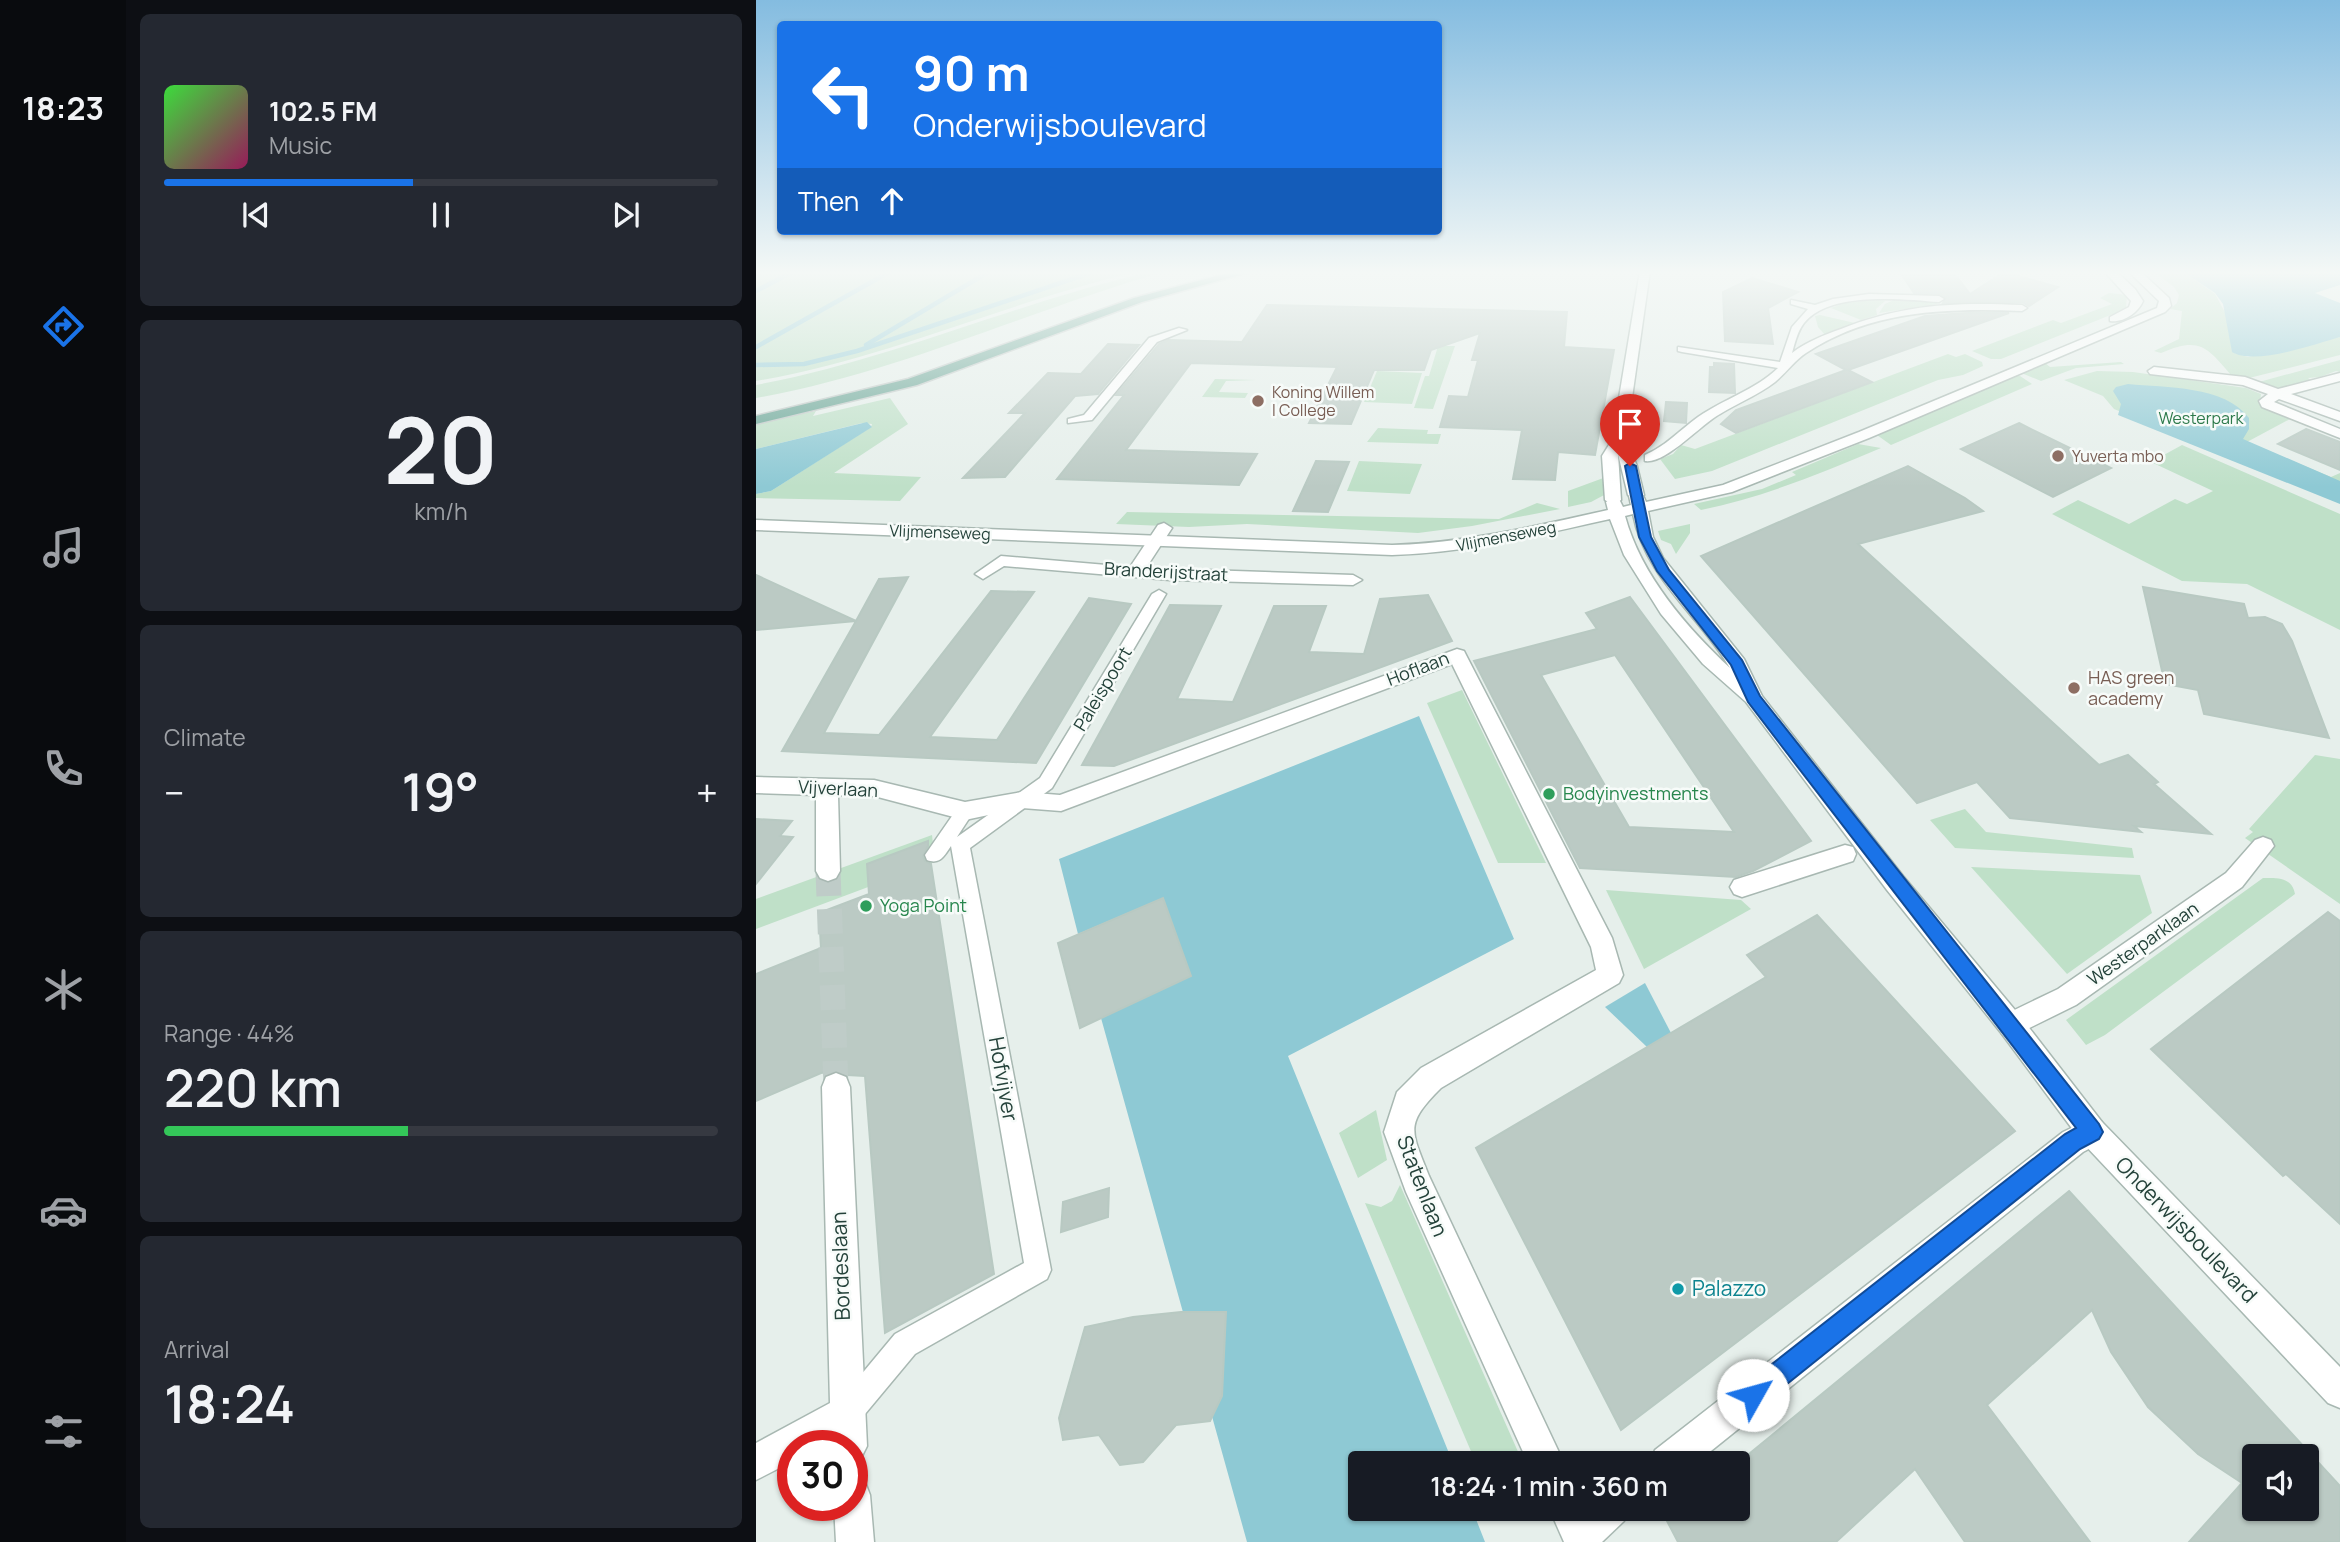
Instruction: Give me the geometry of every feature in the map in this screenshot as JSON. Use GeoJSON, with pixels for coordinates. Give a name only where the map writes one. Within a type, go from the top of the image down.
{"type":"FeatureCollection","features":[{"type":"Feature","properties":{"kind":"main road"},"geometry":{"type":"LineString","coordinates":[[756,406],[878,378],[983,343]]}},
{"type":"Feature","properties":{"kind":"main road"},"geometry":{"type":"LineString","coordinates":[[756,420],[912,382],[1020,343]]}},
{"type":"Feature","properties":{"kind":"street"},"geometry":{"type":"LineString","coordinates":[[1072,421],[1088,418],[1151,343]]}},
{"type":"Feature","properties":{"kind":"street","name":"Onderwijsboulevard"},"geometry":{"type":"LineString","coordinates":[[1634,343],[1619,440],[1609,456],[1614,507],[1626,544],[1643,577],[1699,648],[1727,679],[1754,699]]}},
{"type":"Feature","properties":{"kind":"street"},"geometry":{"type":"LineString","coordinates":[[1785,366],[1790,343]]}},
{"type":"Feature","properties":{"kind":"street"},"geometry":{"type":"LineString","coordinates":[[1649,458],[1666,452],[1707,416],[1754,391],[1802,350],[1820,343]]}},
{"type":"Feature","properties":{"kind":"street","name":"Vlijmenseweg"},"geometry":{"type":"LineString","coordinates":[[1638,502],[1751,466],[2054,343]]}},
{"type":"Feature","properties":{"kind":"street","name":"Vlijmenseweg"},"geometry":{"type":"LineString","coordinates":[[756,513],[1429,549],[1483,542],[1614,507],[1740,484],[2083,343]]}},
{"type":"Feature","properties":{"kind":"street"},"geometry":{"type":"LineString","coordinates":[[1788,347],[1802,350]]}},
{"type":"Feature","properties":{"kind":"street"},"geometry":{"type":"LineString","coordinates":[[1682,349],[1785,366]]}},
{"type":"Feature","properties":{"kind":"street"},"geometry":{"type":"LineString","coordinates":[[2154,371],[2245,381],[2340,417]]}},
{"type":"Feature","properties":{"kind":"street"},"geometry":{"type":"LineString","coordinates":[[2340,376],[2279,393],[2266,401],[2267,404],[2340,434]]}},
{"type":"Feature","properties":{"kind":"street","name":"Onderwijsboulevard"},"geometry":{"type":"LineString","coordinates":[[1619,440],[1630,466],[1645,537],[1656,559],[1737,663],[1754,699],[2092,1132],[2340,1391]]}},
{"type":"Feature","properties":{"kind":"street","name":"Vlijmenseweg"},"geometry":{"type":"LineString","coordinates":[[756,525],[1160,534]]}},
{"type":"Feature","properties":{"kind":"street"},"geometry":{"type":"LineString","coordinates":[[1136,571],[1160,534]]}},
{"type":"Feature","properties":{"kind":"street","name":"Branderijstraat"},"geometry":{"type":"LineString","coordinates":[[983,574],[1001,561],[1170,575],[1353,580]]}},
{"type":"Feature","properties":{"kind":"street","name":"Paleispoort"},"geometry":{"type":"LineString","coordinates":[[1021,800],[1046,783],[1159,594]]}},
{"type":"Feature","properties":{"kind":"street","name":"Hoflaan"},"geometry":{"type":"LineString","coordinates":[[1021,800],[1060,803],[1457,655],[1566,867],[1607,960]]}},
{"type":"Feature","properties":{"kind":"street","name":"Vijverlaan"},"geometry":{"type":"LineString","coordinates":[[756,785],[874,788],[965,811]]}},
{"type":"Feature","properties":{"kind":"street"},"geometry":{"type":"LineString","coordinates":[[827,788],[828,871]]}},
{"type":"Feature","properties":{"kind":"street"},"geometry":{"type":"LineString","coordinates":[[1021,800],[961,847],[934,855],[965,811],[1021,800]]}},
{"type":"Feature","properties":{"kind":"street","name":"Westerparklaan"},"geometry":{"type":"LineString","coordinates":[[2011,1025],[2067,997],[2234,880],[2263,846]]}},
{"type":"Feature","properties":{"kind":"street","name":"Hofvijver"},"geometry":{"type":"LineString","coordinates":[[848,1429],[905,1344],[1038,1270],[961,847]]}},
{"type":"Feature","properties":{"kind":"street"},"geometry":{"type":"LineString","coordinates":[[1741,887],[1845,854]]}},
{"type":"Feature","properties":{"kind":"street","name":"Statenlaan"},"geometry":{"type":"LineString","coordinates":[[1540,1451],[1416,1182],[1398,1132],[1407,1102],[1431,1078],[1611,975],[1607,960]]}},
{"type":"Feature","properties":{"kind":"street","name":"Bordeslaan"},"geometry":{"type":"LineString","coordinates":[[835,1087],[848,1429]]}},
{"type":"Feature","properties":{"kind":"street"},"geometry":{"type":"LineString","coordinates":[[1683,1451],[2073,1142],[2092,1132]]}},
{"type":"Feature","properties":{"kind":"street"},"geometry":{"type":"LineString","coordinates":[[756,1462],[848,1429]]}},
{"type":"Feature","properties":{"kind":"street"},"geometry":{"type":"LineString","coordinates":[[854,1521],[855,1542]]}},
{"type":"Feature","properties":{"kind":"green space"},"geometry":{"type":"Polygon","coordinates":[[[756,343],[904,343],[853,359],[756,381],[756,343]]]}},
{"type":"Feature","properties":{"kind":"green space"},"geometry":{"type":"Polygon","coordinates":[[[915,343],[953,343],[861,373],[756,398],[756,385],[857,361],[915,343]]]}},
{"type":"Feature","properties":{"kind":"green space"},"geometry":{"type":"Polygon","coordinates":[[[1993,343],[2041,343],[2001,359],[1991,359],[1972,351],[1993,343]]]}},
{"type":"Feature","properties":{"kind":"green space"},"geometry":{"type":"Polygon","coordinates":[[[2171,343],[2232,343],[2234,353],[2248,357],[2313,343],[2340,343],[2340,355],[2245,379],[2172,370],[2232,376],[2202,347],[2185,345],[2161,353],[2154,351],[2171,343]]]}},
{"type":"Feature","properties":{"kind":"green space"},"geometry":{"type":"Polygon","coordinates":[[[1438,346],[1455,346],[1433,409],[1414,408],[1425,376],[1429,376],[1438,346]]]}},
{"type":"Feature","properties":{"kind":"green space"},"geometry":{"type":"Polygon","coordinates":[[[1948,354],[1956,357],[1965,354],[1982,362],[1983,366],[1963,375],[1938,380],[1712,471],[1675,479],[1660,459],[1673,454],[1681,445],[1695,449],[1948,354]]]}},
{"type":"Feature","properties":{"kind":"green space"},"geometry":{"type":"Polygon","coordinates":[[[2340,360],[2340,372],[2308,378],[2311,380],[2280,388],[2259,382],[2340,360]]]}},
{"type":"Feature","properties":{"kind":"green space"},"geometry":{"type":"Polygon","coordinates":[[[2044,362],[2050,367],[2121,362],[2124,364],[2076,368],[2041,381],[2019,372],[2044,362]]]}},
{"type":"Feature","properties":{"kind":"green space"},"geometry":{"type":"Polygon","coordinates":[[[1377,371],[1422,373],[1412,404],[1364,402],[1377,371]]]}},
{"type":"Feature","properties":{"kind":"green space","name":"Westerpark"},"geometry":{"type":"Polygon","coordinates":[[[2097,371],[2133,372],[2246,388],[2261,394],[2260,403],[2290,419],[2247,442],[2331,477],[2340,473],[2340,501],[2114,409],[2103,396],[2064,380],[2097,371]]]}},
{"type":"Feature","properties":{"kind":"green space"},"geometry":{"type":"Polygon","coordinates":[[[2013,375],[2032,384],[1891,445],[1877,435],[1877,433],[2013,375]]]}},
{"type":"Feature","properties":{"kind":"green space"},"geometry":{"type":"Polygon","coordinates":[[[1215,379],[1256,380],[1226,381],[1219,392],[1248,393],[1245,398],[1202,397],[1215,379]]]}},
{"type":"Feature","properties":{"kind":"green space"},"geometry":{"type":"Polygon","coordinates":[[[890,398],[908,424],[834,473],[921,477],[900,501],[756,498],[756,494],[771,491],[872,424],[862,423],[756,449],[756,423],[816,411],[813,416],[890,398]]]}},
{"type":"Feature","properties":{"kind":"green space"},"geometry":{"type":"Polygon","coordinates":[[[1378,428],[1428,430],[1427,434],[1441,434],[1438,444],[1367,442],[1378,428]]]}},
{"type":"Feature","properties":{"kind":"green space"},"geometry":{"type":"Polygon","coordinates":[[[1858,444],[1881,448],[1815,475],[1747,498],[1701,510],[1694,504],[1762,489],[1796,475],[1792,472],[1858,444]]]}},
{"type":"Feature","properties":{"kind":"green space"},"geometry":{"type":"Polygon","coordinates":[[[2182,445],[2340,514],[2340,630],[2247,584],[2182,581],[2052,514],[2078,500],[2129,524],[2175,499],[2187,504],[2213,491],[2151,462],[2182,445]]]}},
{"type":"Feature","properties":{"kind":"green space"},"geometry":{"type":"Polygon","coordinates":[[[1359,461],[1422,464],[1410,494],[1347,491],[1359,461]]]}},
{"type":"Feature","properties":{"kind":"green space"},"geometry":{"type":"Polygon","coordinates":[[[1606,477],[1606,494],[1591,502],[1568,507],[1568,491],[1606,477]]]}},
{"type":"Feature","properties":{"kind":"green space"},"geometry":{"type":"Polygon","coordinates":[[[1537,503],[1560,509],[1418,533],[1247,524],[1189,527],[1116,524],[1127,512],[1499,519],[1537,503]]]}},
{"type":"Feature","properties":{"kind":"green space"},"geometry":{"type":"Polygon","coordinates":[[[1690,524],[1690,533],[1676,554],[1671,544],[1661,540],[1658,531],[1690,524]]]}},
{"type":"Feature","properties":{"kind":"green space"},"geometry":{"type":"Polygon","coordinates":[[[1462,690],[1546,863],[1498,863],[1427,703],[1462,690]]]}},
{"type":"Feature","properties":{"kind":"green space"},"geometry":{"type":"Polygon","coordinates":[[[2315,755],[2340,759],[2340,904],[2245,838],[2253,832],[2249,829],[2315,755]]]}},
{"type":"Feature","properties":{"kind":"green space"},"geometry":{"type":"Polygon","coordinates":[[[1965,809],[1986,832],[2132,848],[2134,858],[1955,848],[1930,820],[1965,809]]]}},
{"type":"Feature","properties":{"kind":"green space"},"geometry":{"type":"Polygon","coordinates":[[[932,835],[935,862],[756,929],[756,899],[932,835]]]}},
{"type":"Feature","properties":{"kind":"green space"},"geometry":{"type":"Polygon","coordinates":[[[1971,867],[2140,875],[2152,913],[2067,974],[1971,867]]]}},
{"type":"Feature","properties":{"kind":"green space"},"geometry":{"type":"Polygon","coordinates":[[[2263,878],[2287,881],[2295,894],[2105,1035],[2086,1045],[2066,1020],[2263,878]]]}},
{"type":"Feature","properties":{"kind":"green space"},"geometry":{"type":"Polygon","coordinates":[[[1606,890],[1741,900],[1751,909],[1644,969],[1606,890]]]}},
{"type":"Feature","properties":{"kind":"green space"},"geometry":{"type":"Polygon","coordinates":[[[1376,1110],[1387,1160],[1358,1178],[1339,1133],[1376,1110]]]}},
{"type":"Feature","properties":{"kind":"green space"},"geometry":{"type":"Polygon","coordinates":[[[1400,1185],[1518,1451],[1471,1451],[1365,1203],[1381,1207],[1392,1201],[1400,1185]]]}},
{"type":"Feature","properties":{"kind":"water"},"geometry":{"type":"Polygon","coordinates":[[[2230,343],[2321,343],[2255,357],[2232,352],[2230,343]]]}},
{"type":"Feature","properties":{"kind":"water","name":"Westerpark"},"geometry":{"type":"Polygon","coordinates":[[[2128,384],[2193,390],[2225,399],[2249,418],[2249,429],[2243,439],[2340,481],[2340,504],[2118,415],[2121,404],[2113,391],[2116,387],[2128,384]]]}},
{"type":"Feature","properties":{"kind":"water"},"geometry":{"type":"Polygon","coordinates":[[[867,422],[872,427],[771,491],[756,494],[756,449],[867,422]]]}},
{"type":"Feature","properties":{"kind":"water"},"geometry":{"type":"Polygon","coordinates":[[[1419,716],[1514,939],[1288,1056],[1448,1451],[1348,1451],[1348,1521],[1477,1521],[1485,1542],[1247,1542],[1101,1018],[1191,976],[1163,898],[1078,934],[1059,859],[1419,716]]]}},
{"type":"Feature","properties":{"kind":"water"},"geometry":{"type":"Polygon","coordinates":[[[1645,983],[1671,1033],[1647,1047],[1605,1007],[1645,983]]]}},
{"type":"Feature","properties":{"kind":"building"},"geometry":{"type":"Polygon","coordinates":[[[1451,343],[1431,350],[1424,370],[1374,370],[1351,424],[1309,423],[1337,367],[1191,363],[1126,450],[1257,454],[1239,485],[1057,479],[1124,395],[1116,395],[1159,344],[1451,343]]]}},
{"type":"Feature","properties":{"kind":"building"},"geometry":{"type":"Polygon","coordinates":[[[1477,343],[1564,343],[1564,347],[1614,350],[1595,455],[1558,452],[1555,480],[1513,479],[1522,430],[1440,427],[1449,396],[1468,397],[1478,360],[1472,360],[1477,343]]]}},
{"type":"Feature","properties":{"kind":"building"},"geometry":{"type":"Polygon","coordinates":[[[1848,343],[1924,343],[1848,370],[1872,382],[1736,433],[1721,424],[1736,410],[1846,370],[1816,354],[1848,343]]]}},
{"type":"Feature","properties":{"kind":"building"},"geometry":{"type":"Polygon","coordinates":[[[1108,344],[1139,345],[1098,394],[1075,396],[1005,477],[963,478],[1025,413],[1009,413],[1048,373],[1081,374],[1108,344]]]}},
{"type":"Feature","properties":{"kind":"building"},"geometry":{"type":"Polygon","coordinates":[[[1714,363],[1734,364],[1735,393],[1709,392],[1710,367],[1714,367],[1714,363]]]}},
{"type":"Feature","properties":{"kind":"building"},"geometry":{"type":"Polygon","coordinates":[[[1666,402],[1687,403],[1686,423],[1664,421],[1666,402]]]}},
{"type":"Feature","properties":{"kind":"building"},"geometry":{"type":"Polygon","coordinates":[[[2019,423],[2111,468],[2053,497],[1961,449],[2019,423]]]}},
{"type":"Feature","properties":{"kind":"building"},"geometry":{"type":"Polygon","coordinates":[[[2306,429],[2340,442],[2340,470],[2278,444],[2306,429]]]}},
{"type":"Feature","properties":{"kind":"building"},"geometry":{"type":"Polygon","coordinates":[[[1316,461],[1349,462],[1328,512],[1293,511],[1316,461]]]}},
{"type":"Feature","properties":{"kind":"building"},"geometry":{"type":"Polygon","coordinates":[[[1908,466],[1983,511],[1858,544],[2099,765],[2128,755],[2158,782],[2154,784],[2211,834],[2134,826],[2141,832],[2010,818],[1977,782],[1917,803],[1701,556],[1908,466]]]}},
{"type":"Feature","properties":{"kind":"building"},"geometry":{"type":"Polygon","coordinates":[[[756,575],[856,621],[756,630],[756,575]]]}},
{"type":"Feature","properties":{"kind":"building"},"geometry":{"type":"Polygon","coordinates":[[[908,577],[824,733],[879,735],[991,591],[1034,592],[930,737],[997,740],[1089,598],[1131,604],[1036,763],[782,751],[879,579],[908,577]]]}},
{"type":"Feature","properties":{"kind":"building"},"geometry":{"type":"Polygon","coordinates":[[[2143,587],[2244,604],[2248,618],[2265,617],[2282,624],[2292,641],[2329,738],[2204,714],[2198,690],[2165,684],[2143,587]]]}},
{"type":"Feature","properties":{"kind":"building"},"geometry":{"type":"Polygon","coordinates":[[[1428,595],[1452,641],[1114,766],[1082,765],[1170,605],[1221,606],[1177,699],[1233,702],[1274,606],[1326,606],[1309,652],[1364,654],[1380,599],[1428,595]]]}},
{"type":"Feature","properties":{"kind":"building"},"geometry":{"type":"Polygon","coordinates":[[[1630,597],[1811,841],[1736,877],[1580,868],[1474,661],[1597,629],[1586,613],[1630,597]],[[1615,655],[1541,675],[1629,827],[1734,832],[1615,655]]]}},
{"type":"Feature","properties":{"kind":"building"},"geometry":{"type":"Polygon","coordinates":[[[756,819],[792,821],[780,836],[793,837],[756,884],[756,819]]]}},
{"type":"Feature","properties":{"kind":"building"},"geometry":{"type":"Polygon","coordinates":[[[928,841],[923,856],[925,861],[931,864],[994,1274],[885,1333],[865,1076],[847,1075],[837,1071],[821,1073],[756,1101],[756,974],[821,948],[819,913],[869,894],[867,864],[928,841]]]}},
{"type":"Feature","properties":{"kind":"building"},"geometry":{"type":"Polygon","coordinates":[[[1163,898],[1191,976],[1080,1028],[1058,943],[1163,898]]]}},
{"type":"Feature","properties":{"kind":"building"},"geometry":{"type":"Polygon","coordinates":[[[2328,912],[2340,921],[2340,1224],[2286,1174],[2283,1176],[2151,1049],[2328,912]]]}},
{"type":"Feature","properties":{"kind":"building","name":"Palazzo"},"geometry":{"type":"Polygon","coordinates":[[[1817,915],[2015,1131],[1621,1430],[1476,1148],[1766,977],[1747,955],[1817,915]]]}},
{"type":"Feature","properties":{"kind":"building"},"geometry":{"type":"Polygon","coordinates":[[[1109,1188],[1108,1217],[1061,1232],[1063,1202],[1109,1188]]]}},
{"type":"Feature","properties":{"kind":"building"},"geometry":{"type":"Polygon","coordinates":[[[2069,1191],[2301,1444],[2242,1444],[2242,1483],[2198,1454],[2148,1407],[2111,1352],[2092,1310],[1987,1405],[2090,1542],[1965,1542],[1915,1469],[1836,1542],[1678,1542],[1667,1521],[1750,1521],[1750,1453],[2069,1191]]]}},
{"type":"Feature","properties":{"kind":"building"},"geometry":{"type":"Polygon","coordinates":[[[1181,1312],[1226,1312],[1222,1396],[1210,1421],[1176,1425],[1143,1462],[1120,1465],[1099,1435],[1063,1440],[1059,1418],[1085,1327],[1133,1317],[1181,1312]]]}},
{"type":"Feature","properties":{"kind":"building"},"geometry":{"type":"Polygon","coordinates":[[[2319,1463],[2340,1486],[2340,1542],[2189,1542],[2242,1483],[2242,1521],[2319,1521],[2319,1463]]]}},
{"type":"Feature","properties":{"kind":"waterway"},"geometry":{"type":"LineString","coordinates":[[756,347],[763,343]]}},
{"type":"Feature","properties":{"kind":"waterway"},"geometry":{"type":"LineString","coordinates":[[756,365],[804,364],[881,343]]}},
{"type":"Feature","properties":{"kind":"tunnel"},"geometry":{"type":"LineString","coordinates":[[828,871],[836,1087]]}},
{"type":"Feature","properties":{"kind":"place","name":"Koning Willem I College"},"geometry":{"type":"Point","coordinates":[1258,401]}},
{"type":"Feature","properties":{"kind":"place","name":"Yuverta mbo"},"geometry":{"type":"Point","coordinates":[2058,456]}},
{"type":"Feature","properties":{"kind":"place","name":"HAS green academy"},"geometry":{"type":"Point","coordinates":[2074,688]}},
{"type":"Feature","properties":{"kind":"place","name":"Bodyinvestments"},"geometry":{"type":"Point","coordinates":[1549,794]}},
{"type":"Feature","properties":{"kind":"place","name":"Yoga Point"},"geometry":{"type":"Point","coordinates":[866,906]}},
{"type":"Feature","properties":{"kind":"place","name":"Palazzo"},"geometry":{"type":"Point","coordinates":[1678,1289]}},
{"type":"Feature","properties":{"kind":"route"},"geometry":{"type":"LineString","coordinates":[[1630,466],[1645,537],[1664,571],[1737,663],[1754,699],[1785,740],[1895,883],[2011,1025],[2092,1132],[2073,1142],[1753,1395]]}}]}
